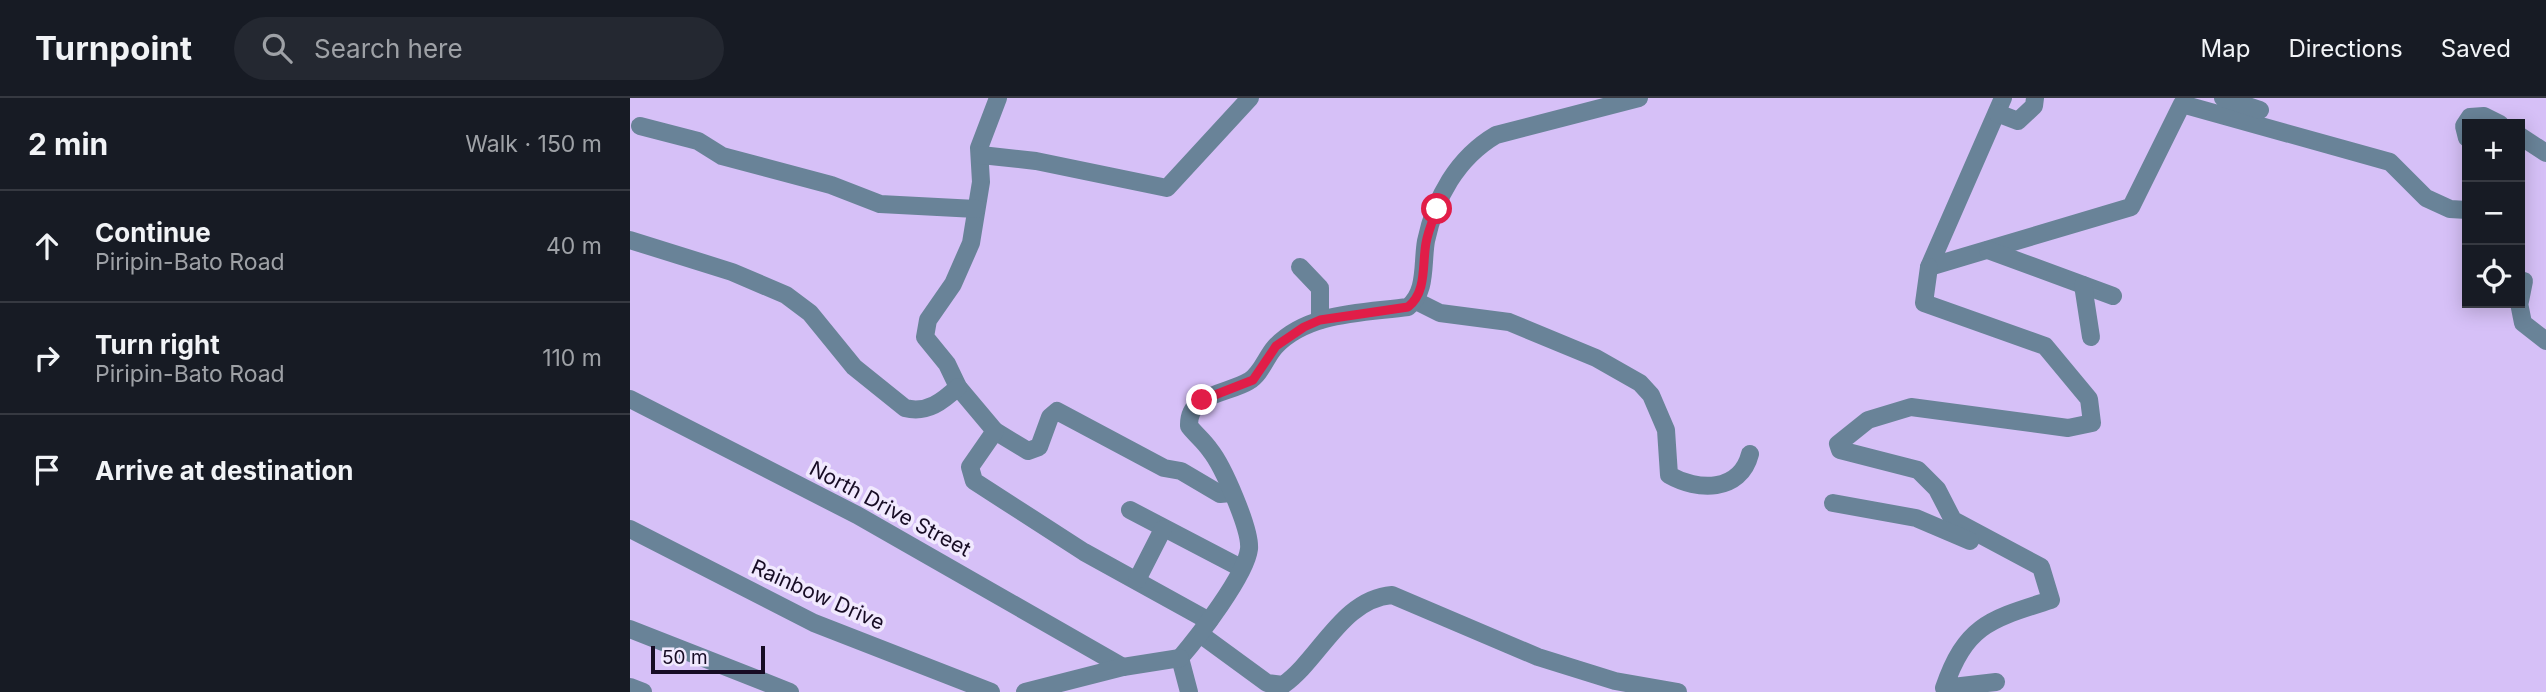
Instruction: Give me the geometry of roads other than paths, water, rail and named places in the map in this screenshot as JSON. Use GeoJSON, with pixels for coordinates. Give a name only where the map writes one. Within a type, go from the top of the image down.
{"type":"FeatureCollection","features":[{"type":"Feature","properties":{"kind":"street"},"geometry":{"type":"LineString","coordinates":[[998,98],[979,148],[981,155],[971,243],[953,285],[942,297],[924,329],[925,337],[947,364],[958,387],[995,431],[1028,451],[1039,447],[1050,417],[1057,411],[1164,468],[1181,471],[1220,494],[1231,494]]}},
{"type":"Feature","properties":{"kind":"street"},"geometry":{"type":"LineString","coordinates":[[981,155],[1036,161],[1167,188],[1250,98]]}},
{"type":"Feature","properties":{"kind":"street"},"geometry":{"type":"LineString","coordinates":[[1025,692],[1123,667],[1180,657],[1205,628],[1241,569],[1249,551],[1248,536],[1212,451],[1189,426],[1191,412],[1202,400],[1253,380],[1276,346],[1320,320],[1408,307],[1416,301],[1420,292],[1426,241],[1437,209],[1453,174],[1478,146],[1496,135],[1639,98]]}},
{"type":"Feature","properties":{"kind":"street"},"geometry":{"type":"LineString","coordinates":[[1996,682],[1944,688],[1956,654],[1993,618],[2051,600],[2041,567],[1953,520],[1937,489],[1918,470],[1840,450],[1838,444],[1868,421],[1911,407],[2068,428],[2092,423],[2089,399],[2045,346],[1924,303],[1929,267],[2000,106],[2018,121],[2034,106],[2035,98]]}},
{"type":"Feature","properties":{"kind":"street"},"geometry":{"type":"LineString","coordinates":[[2223,98],[2261,104],[2270,130]]}},
{"type":"Feature","properties":{"kind":"street"},"geometry":{"type":"LineString","coordinates":[[1929,267],[2131,207],[2177,101],[2270,130],[2390,162],[2426,198],[2450,209],[2462,210]]}},
{"type":"Feature","properties":{"kind":"street"},"geometry":{"type":"LineString","coordinates":[[2469,119],[2484,116],[2490,119]]}},
{"type":"Feature","properties":{"kind":"street"},"geometry":{"type":"LineString","coordinates":[[640,126],[698,141],[722,156],[831,184],[880,204],[976,209]]}},
{"type":"Feature","properties":{"kind":"street"},"geometry":{"type":"LineString","coordinates":[[2525,139],[2546,153]]}},
{"type":"Feature","properties":{"kind":"street"},"geometry":{"type":"LineString","coordinates":[[630,240],[732,272],[786,295],[810,313],[854,367],[905,408],[914,410],[934,406],[958,387]]}},
{"type":"Feature","properties":{"kind":"street"},"geometry":{"type":"LineString","coordinates":[[1988,250],[2113,296]]}},
{"type":"Feature","properties":{"kind":"street"},"geometry":{"type":"LineString","coordinates":[[1300,267],[1320,288],[1320,320]]}},
{"type":"Feature","properties":{"kind":"street"},"geometry":{"type":"LineString","coordinates":[[2083,285],[2091,337]]}},
{"type":"Feature","properties":{"kind":"street"},"geometry":{"type":"LineString","coordinates":[[1416,301],[1440,313],[1508,322],[1597,358],[1640,383],[1651,395],[1666,430],[1666,468],[1669,475],[1679,481],[1704,487],[1729,483],[1748,463],[1750,454]]}},
{"type":"Feature","properties":{"kind":"street"},"geometry":{"type":"LineString","coordinates":[[2521,308],[2523,323],[2546,341]]}},
{"type":"Feature","properties":{"kind":"street","name":"North Drive Street"},"geometry":{"type":"LineString","coordinates":[[630,400],[857,515],[1123,667]]}},
{"type":"Feature","properties":{"kind":"street"},"geometry":{"type":"LineString","coordinates":[[995,431],[970,467],[974,481],[1084,552],[1137,580],[1205,628],[1267,682],[1283,685],[1354,611],[1375,596],[1392,595],[1538,657],[1615,681],[1678,692]]}},
{"type":"Feature","properties":{"kind":"street"},"geometry":{"type":"LineString","coordinates":[[1833,503],[1916,518],[1978,544],[1990,540]]}},
{"type":"Feature","properties":{"kind":"street"},"geometry":{"type":"LineString","coordinates":[[1130,510],[1241,569]]}},
{"type":"Feature","properties":{"kind":"street","name":"Rainbow Drive"},"geometry":{"type":"LineString","coordinates":[[630,529],[814,623],[991,692]]}},
{"type":"Feature","properties":{"kind":"street"},"geometry":{"type":"LineString","coordinates":[[1137,580],[1163,529]]}},
{"type":"Feature","properties":{"kind":"street"},"geometry":{"type":"LineString","coordinates":[[630,629],[788,692]]}},
{"type":"Feature","properties":{"kind":"street"},"geometry":{"type":"LineString","coordinates":[[1180,657],[1189,692]]}},
{"type":"Feature","properties":{"kind":"street"},"geometry":{"type":"LineString","coordinates":[[630,687],[643,692]]}}]}
